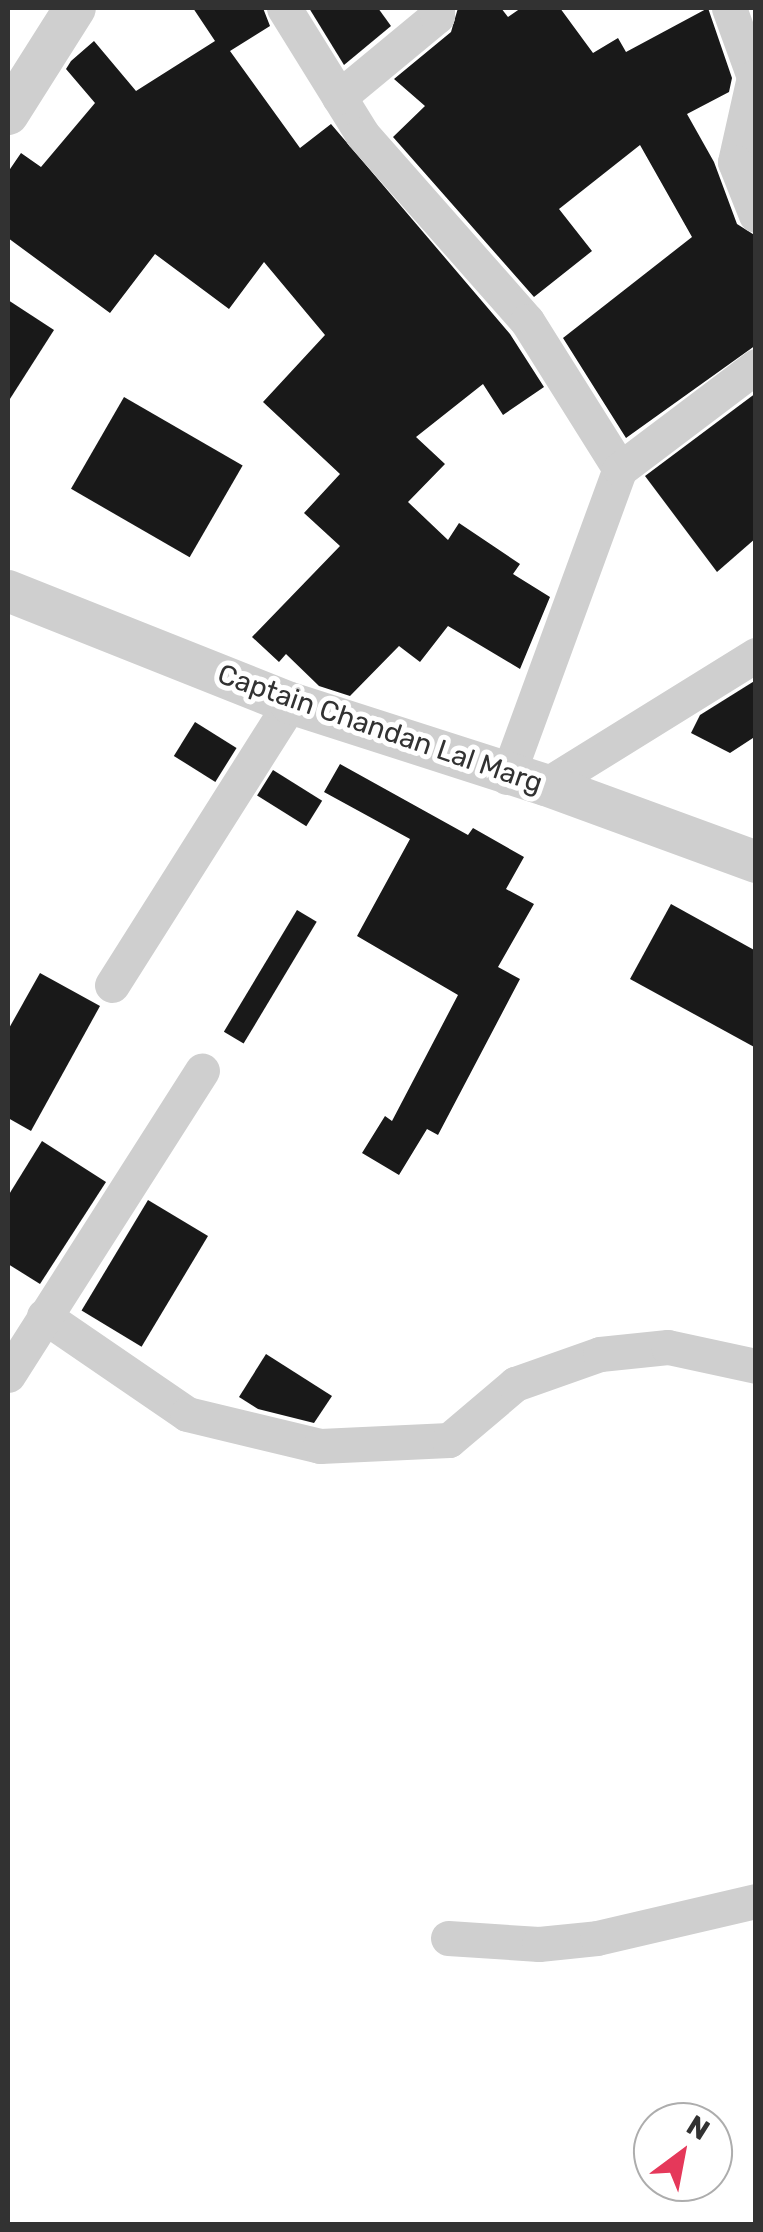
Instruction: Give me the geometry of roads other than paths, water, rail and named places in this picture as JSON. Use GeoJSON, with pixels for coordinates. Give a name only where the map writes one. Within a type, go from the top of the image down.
{"type":"FeatureCollection","features":[{"type":"Feature","properties":{"kind":"street"},"geometry":{"type":"LineString","coordinates":[[8,114],[75,8]]}},
{"type":"Feature","properties":{"kind":"street"},"geometry":{"type":"LineString","coordinates":[[284,8],[362,134],[527,321],[620,469]]}},
{"type":"Feature","properties":{"kind":"street"},"geometry":{"type":"LineString","coordinates":[[339,97],[437,16],[437,8]]}},
{"type":"Feature","properties":{"kind":"street"},"geometry":{"type":"LineString","coordinates":[[729,8],[754,77],[735,162],[756,216]]}},
{"type":"Feature","properties":{"kind":"street"},"geometry":{"type":"LineString","coordinates":[[526,781],[620,469],[756,366]]}},
{"type":"Feature","properties":{"kind":"street","name":"Captain Chandan Lal Marg"},"geometry":{"type":"LineString","coordinates":[[8,591],[290,703],[756,862]]}},
{"type":"Feature","properties":{"kind":"street"},"geometry":{"type":"LineString","coordinates":[[526,781],[756,655]]}},
{"type":"Feature","properties":{"kind":"street"},"geometry":{"type":"LineString","coordinates":[[112,986],[290,703]]}},
{"type":"Feature","properties":{"kind":"street"},"geometry":{"type":"LineString","coordinates":[[8,1375],[202,1070]]}},
{"type":"Feature","properties":{"kind":"street"},"geometry":{"type":"LineString","coordinates":[[44,1316],[187,1414],[320,1446],[449,1440],[516,1384],[600,1354],[668,1348],[756,1366]]}},
{"type":"Feature","properties":{"kind":"street"},"geometry":{"type":"LineString","coordinates":[[448,1938],[539,1944],[597,1938],[756,1901]]}}]}
